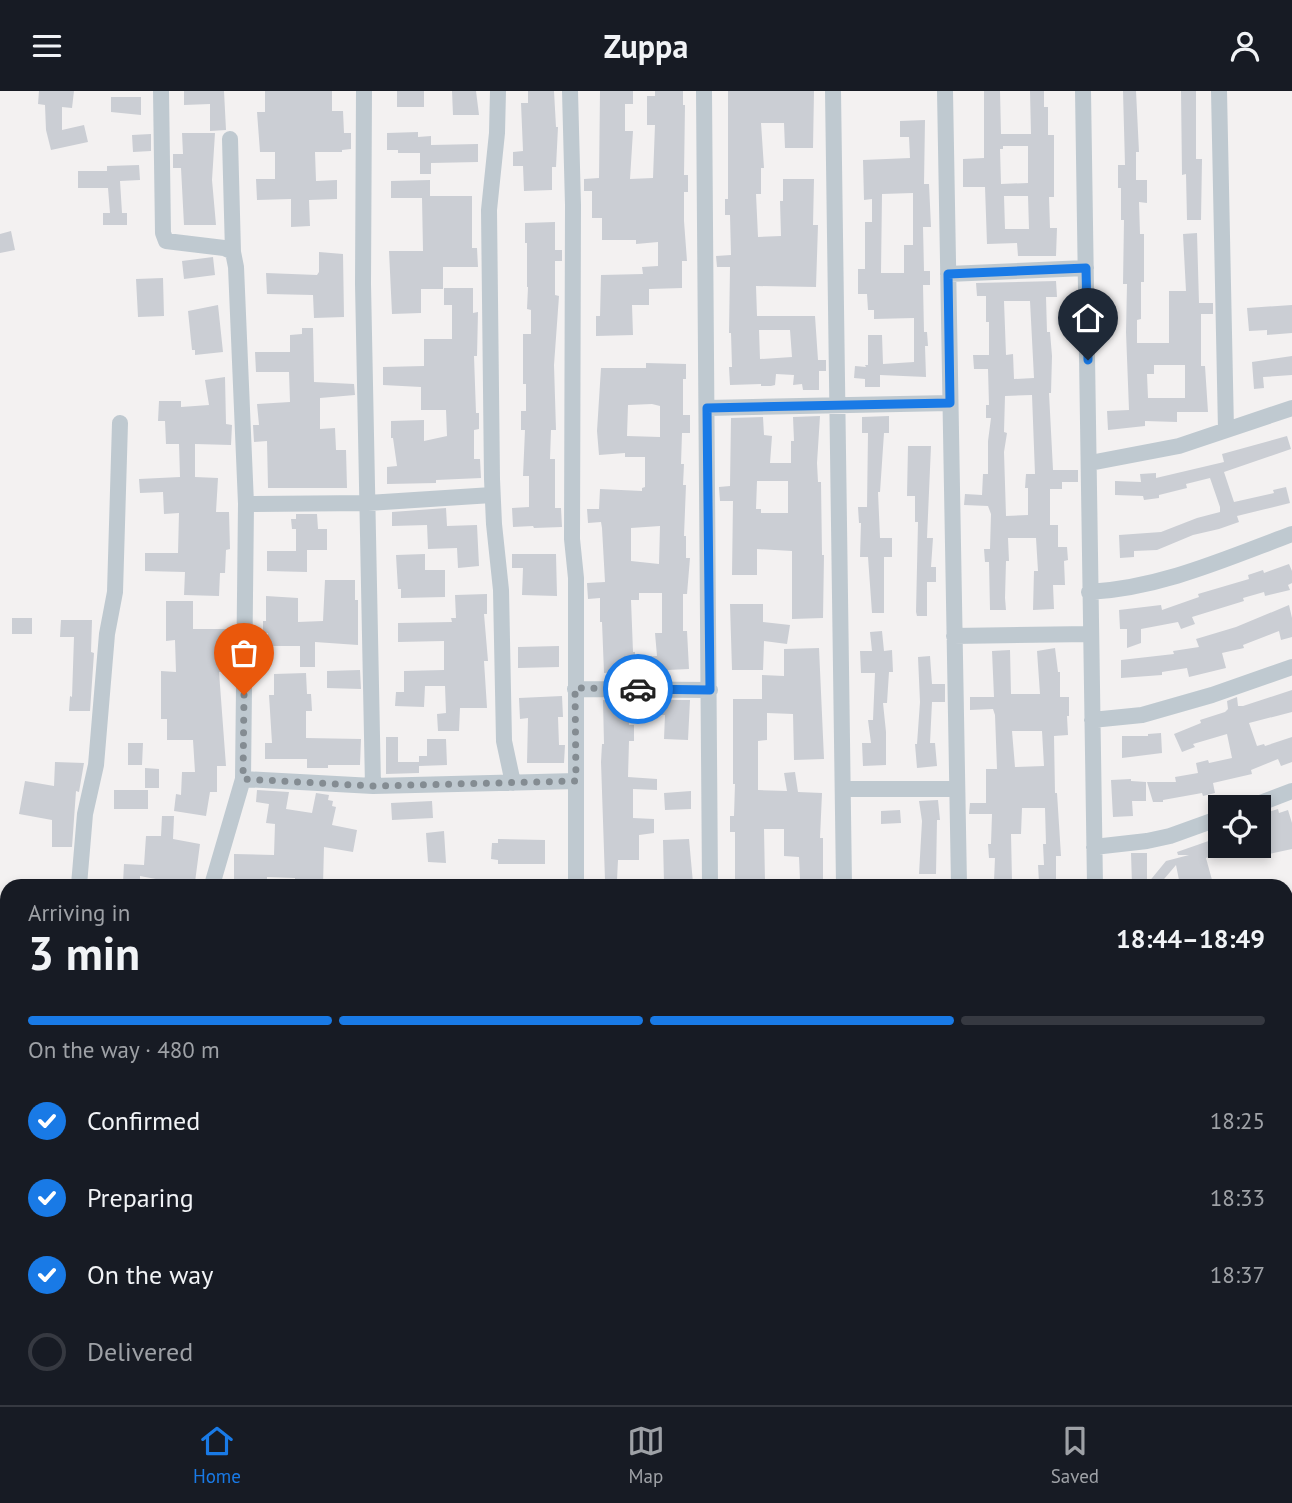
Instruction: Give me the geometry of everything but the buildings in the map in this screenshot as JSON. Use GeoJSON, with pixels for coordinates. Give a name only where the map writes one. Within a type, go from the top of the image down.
{"type":"FeatureCollection","features":[{"type":"Feature","properties":{"kind":"street"},"geometry":{"type":"LineString","coordinates":[[161,91],[163,233],[166,241],[224,248],[233,252]]}},
{"type":"Feature","properties":{"kind":"street"},"geometry":{"type":"LineString","coordinates":[[364,91],[363,284],[373,786]]}},
{"type":"Feature","properties":{"kind":"street"},"geometry":{"type":"LineString","coordinates":[[498,91],[497,133],[489,210],[492,495],[501,590],[504,741],[513,783]]}},
{"type":"Feature","properties":{"kind":"street"},"geometry":{"type":"LineString","coordinates":[[570,91],[573,205],[572,539],[576,578],[576,879]]}},
{"type":"Feature","properties":{"kind":"street"},"geometry":{"type":"LineString","coordinates":[[704,91],[710,879]]}},
{"type":"Feature","properties":{"kind":"street"},"geometry":{"type":"LineString","coordinates":[[833,91],[844,879]]}},
{"type":"Feature","properties":{"kind":"street"},"geometry":{"type":"LineString","coordinates":[[945,91],[959,879]]}},
{"type":"Feature","properties":{"kind":"street"},"geometry":{"type":"LineString","coordinates":[[1083,91],[1095,879]]}},
{"type":"Feature","properties":{"kind":"street"},"geometry":{"type":"LineString","coordinates":[[1219,91],[1226,430]]}},
{"type":"Feature","properties":{"kind":"street"},"geometry":{"type":"LineString","coordinates":[[214,879],[243,779],[246,504],[230,139]]}},
{"type":"Feature","properties":{"kind":"street"},"geometry":{"type":"LineString","coordinates":[[948,274],[1086,268]]}},
{"type":"Feature","properties":{"kind":"street"},"geometry":{"type":"LineString","coordinates":[[707,408],[950,403]]}},
{"type":"Feature","properties":{"kind":"street"},"geometry":{"type":"LineString","coordinates":[[1090,463],[1179,446],[1292,408]]}},
{"type":"Feature","properties":{"kind":"street"},"geometry":{"type":"LineString","coordinates":[[80,879],[85,814],[96,765],[107,634],[115,592],[120,422]]}},
{"type":"Feature","properties":{"kind":"street"},"geometry":{"type":"LineString","coordinates":[[246,504],[368,503],[492,495]]}},
{"type":"Feature","properties":{"kind":"street"},"geometry":{"type":"LineString","coordinates":[[1089,592],[1116,591],[1161,582],[1292,534]]}},
{"type":"Feature","properties":{"kind":"street"},"geometry":{"type":"LineString","coordinates":[[954,636],[1090,634]]}},
{"type":"Feature","properties":{"kind":"street"},"geometry":{"type":"LineString","coordinates":[[1092,720],[1142,715],[1212,695],[1292,667]]}},
{"type":"Feature","properties":{"kind":"street"},"geometry":{"type":"LineString","coordinates":[[575,688],[710,690]]}},
{"type":"Feature","properties":{"kind":"street"},"geometry":{"type":"LineString","coordinates":[[243,779],[373,786],[576,781]]}},
{"type":"Feature","properties":{"kind":"street"},"geometry":{"type":"LineString","coordinates":[[842,789],[956,789]]}},
{"type":"Feature","properties":{"kind":"street"},"geometry":{"type":"LineString","coordinates":[[1271,799],[1292,791]]}},
{"type":"Feature","properties":{"kind":"street"},"geometry":{"type":"LineString","coordinates":[[1094,847],[1147,841],[1208,822]]}},
{"type":"Feature","properties":{"kind":"way so far"},"geometry":{"type":"LineString","coordinates":[[244,695],[243,779],[373,786],[576,781],[575,688],[638,689]]}},
{"type":"Feature","properties":{"kind":"route"},"geometry":{"type":"LineString","coordinates":[[638,689],[710,690],[707,408],[950,403],[948,274],[1086,268],[1088,360]]}}]}
